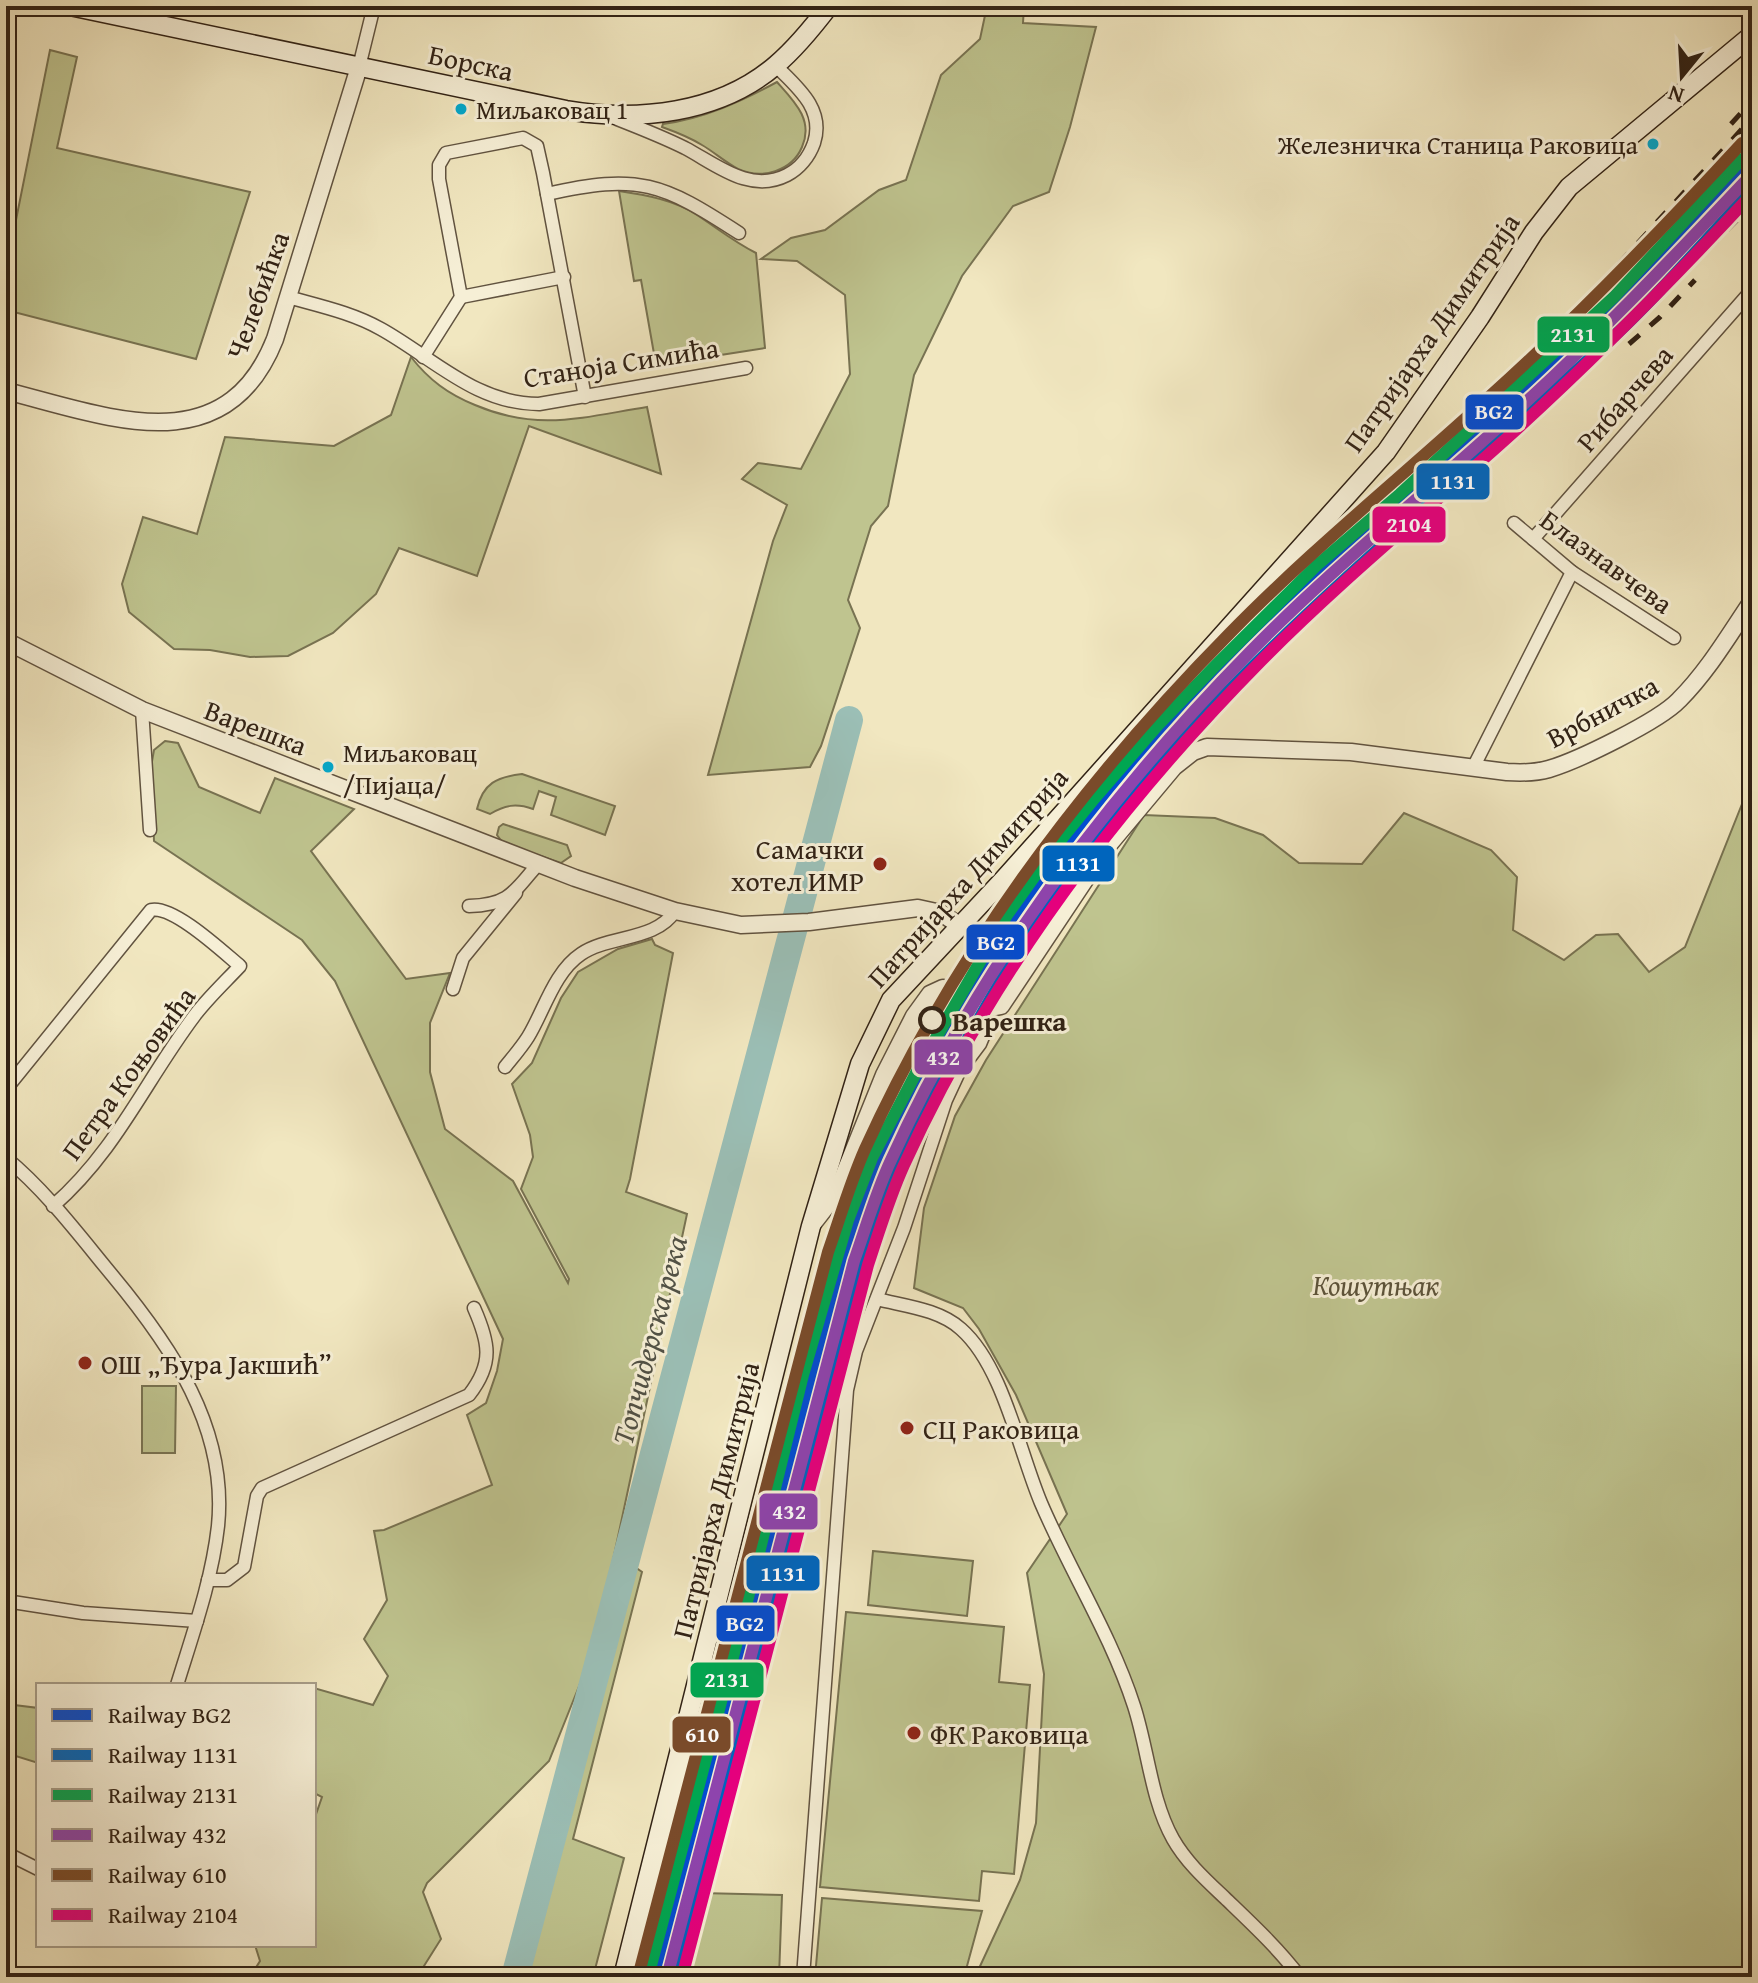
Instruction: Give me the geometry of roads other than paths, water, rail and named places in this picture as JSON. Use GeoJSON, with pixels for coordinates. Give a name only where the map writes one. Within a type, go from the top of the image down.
{"type":"FeatureCollection","features":[{"type":"Feature","properties":{"kind":"main road","name":"Борска"},"geometry":{"type":"LineString","coordinates":[[70,6],[566,110],[611,116],[652,114],[702,104],[736,90],[776,66],[829,6]]}},
{"type":"Feature","properties":{"kind":"main road","name":"Патријарха Димитрија"},"geometry":{"type":"LineString","coordinates":[[623,1977],[811,1226],[860,1064],[891,1000],[1386,452],[1472,329],[1534,232],[1569,187],[1752,35]]}},
{"type":"Feature","properties":{"kind":"street"},"geometry":{"type":"LineString","coordinates":[[359,67],[374,6]]}},
{"type":"Feature","properties":{"kind":"street"},"geometry":{"type":"LineString","coordinates":[[611,116],[684,147],[746,180],[763,183],[774,180],[798,168],[811,150],[816,132],[815,118],[804,95],[776,66]]}},
{"type":"Feature","properties":{"kind":"street","name":"Челебићка"},"geometry":{"type":"LineString","coordinates":[[6,391],[138,422],[166,424],[204,416],[230,402],[259,374],[271,349],[359,67]]}},
{"type":"Feature","properties":{"kind":"street"},"geometry":{"type":"LineString","coordinates":[[423,357],[461,297],[439,179],[442,158],[446,153],[513,140],[530,140],[537,146],[585,397]]}},
{"type":"Feature","properties":{"kind":"street"},"geometry":{"type":"LineString","coordinates":[[547,194],[601,183],[637,184],[682,198],[739,233]]}},
{"type":"Feature","properties":{"kind":"street"},"geometry":{"type":"LineString","coordinates":[[461,297],[564,277]]}},
{"type":"Feature","properties":{"kind":"street","name":"Рибарчева"},"geometry":{"type":"LineString","coordinates":[[1533,539],[1752,290]]}},
{"type":"Feature","properties":{"kind":"street","name":"Станоја Симића"},"geometry":{"type":"LineString","coordinates":[[288,297],[369,323],[477,390],[514,403],[539,404],[746,368]]}},
{"type":"Feature","properties":{"kind":"street","name":"Блазнавчева"},"geometry":{"type":"LineString","coordinates":[[1514,523],[1572,572],[1674,638]]}},
{"type":"Feature","properties":{"kind":"street"},"geometry":{"type":"LineString","coordinates":[[1473,768],[1572,572]]}},
{"type":"Feature","properties":{"kind":"street","name":"Врбничка"},"geometry":{"type":"LineString","coordinates":[[981,1008],[1001,1006],[1007,1000],[1107,847],[1186,757],[1207,747],[1351,752],[1522,773],[1548,769],[1659,716],[1690,688],[1752,601]]}},
{"type":"Feature","properties":{"kind":"street","name":"Варешка"},"geometry":{"type":"LineString","coordinates":[[6,641],[142,710],[538,864],[675,911],[728,924],[767,924],[809,922],[918,908],[941,913],[960,926]]}},
{"type":"Feature","properties":{"kind":"street"},"geometry":{"type":"LineString","coordinates":[[142,710],[150,830]]}},
{"type":"Feature","properties":{"kind":"street"},"geometry":{"type":"LineString","coordinates":[[453,989],[463,958],[538,864]]}},
{"type":"Feature","properties":{"kind":"street"},"geometry":{"type":"LineString","coordinates":[[469,906],[489,905],[516,893]]}},
{"type":"Feature","properties":{"kind":"street","name":"Петра Коњовића"},"geometry":{"type":"LineString","coordinates":[[6,1089],[151,910],[161,909],[178,917],[240,966],[194,1016],[134,1110],[85,1175],[53,1206]]}},
{"type":"Feature","properties":{"kind":"street"},"geometry":{"type":"LineString","coordinates":[[505,1067],[523,1045],[563,972],[577,957],[601,945],[657,928],[668,921],[675,911]]}},
{"type":"Feature","properties":{"kind":"street"},"geometry":{"type":"LineString","coordinates":[[803,1977],[844,1409],[856,1351],[904,1228],[946,1100],[959,1072],[985,1032],[981,1008],[947,990],[934,990],[914,1016],[884,1075],[836,1194],[811,1226]]}},
{"type":"Feature","properties":{"kind":"street","name":"Петра Коњовића"},"geometry":{"type":"LineString","coordinates":[[6,1158],[53,1206],[149,1320],[191,1389],[217,1467],[218,1523],[208,1580],[178,1683]]}},
{"type":"Feature","properties":{"kind":"street"},"geometry":{"type":"LineString","coordinates":[[877,1299],[937,1314],[952,1322],[963,1330],[987,1359],[1041,1503],[1092,1604],[1125,1679],[1159,1804],[1174,1841],[1206,1880],[1300,1977]]}},
{"type":"Feature","properties":{"kind":"street"},"geometry":{"type":"LineString","coordinates":[[208,1580],[227,1580],[244,1567],[257,1496],[262,1488],[469,1395],[481,1377],[488,1352],[484,1330],[474,1308]]}},
{"type":"Feature","properties":{"kind":"street"},"geometry":{"type":"LineString","coordinates":[[6,1601],[83,1613],[197,1621]]}},
{"type":"Feature","properties":{"kind":"street"},"geometry":{"type":"LineString","coordinates":[[6,1853],[36,1868]]}},
{"type":"Feature","properties":{"kind":"waterway","name":"Топчидерска река"},"geometry":{"type":"LineString","coordinates":[[515,1977],[849,720]]}},
{"type":"Feature","properties":{"kind":"railway"},"geometry":{"type":"LineString","coordinates":[[1731,124],[1752,101]]}},
{"type":"Feature","properties":{"kind":"railway"},"geometry":{"type":"LineString","coordinates":[[1408,488],[1531,360],[1752,118]]}},
{"type":"Feature","properties":{"kind":"railway"},"geometry":{"type":"LineString","coordinates":[[1409,504],[1619,338],[1752,205]]}},
{"type":"Feature","properties":{"kind":"railway"},"geometry":{"type":"LineString","coordinates":[[1629,344],[1695,280]]}},
{"type":"Feature","properties":{"kind":"rail line","name":"610"},"geometry":{"type":"LineString","coordinates":[[639,1973],[828,1252],[865,1149],[938,1008],[1025,875],[1072,812],[1175,690],[1293,572],[1555,336],[1742,143]]}},
{"type":"Feature","properties":{"kind":"rail line","name":"BG2"},"geometry":{"type":"LineString","coordinates":[[653,1977],[841,1257],[878,1154],[951,1014],[1037,881],[1135,756],[1187,697],[1312,574],[1557,354],[1752,153]]}},
{"type":"Feature","properties":{"kind":"rail line","name":"2131"},"geometry":{"type":"LineString","coordinates":[[649,1973],[738,1638],[803,1375],[848,1220],[872,1158],[918,1069],[1007,915],[1094,799],[1158,725],[1216,665],[1316,566],[1400,494],[1614,297],[1742,159]]}},
{"type":"Feature","properties":{"kind":"rail line","name":"432"},"geometry":{"type":"LineString","coordinates":[[667,1977],[854,1261],[891,1160],[963,1022],[1048,891],[1095,829],[1144,768],[1249,653],[1311,593],[1568,362],[1752,174]]}},
{"type":"Feature","properties":{"kind":"rail line","name":"1131"},"geometry":{"type":"LineString","coordinates":[[677,1977],[863,1263],[895,1175],[912,1139],[1010,966],[1081,860],[1185,736],[1359,566],[1623,327],[1752,190]]}},
{"type":"Feature","properties":{"kind":"rail line","name":"2104"},"geometry":{"type":"LineString","coordinates":[[682,1977],[868,1265],[904,1165],[975,1028],[1060,898],[1156,775],[1208,717],[1323,601],[1578,372],[1752,194]]}},
{"type":"Feature","properties":{"kind":"place","name":"Миљаковац 1"},"geometry":{"type":"Point","coordinates":[461,109]}},
{"type":"Feature","properties":{"kind":"place","name":"Железничка Станица Раковица"},"geometry":{"type":"Point","coordinates":[1653,144]}},
{"type":"Feature","properties":{"kind":"place","name":"Миљаковац /Пијаца/"},"geometry":{"type":"Point","coordinates":[328,767]}},
{"type":"Feature","properties":{"kind":"place","name":"Самачки хотел ИМР"},"geometry":{"type":"Point","coordinates":[880,864]}},
{"type":"Feature","properties":{"kind":"place","name":"Варешка"},"geometry":{"type":"Point","coordinates":[932,1020]}},
{"type":"Feature","properties":{"kind":"place","name":"ОШ „Ђура Јакшић”"},"geometry":{"type":"Point","coordinates":[85,1363]}},
{"type":"Feature","properties":{"kind":"place","name":"СЦ Раковица"},"geometry":{"type":"Point","coordinates":[907,1428]}},
{"type":"Feature","properties":{"kind":"place","name":"ФК Раковица"},"geometry":{"type":"Point","coordinates":[914,1733]}},
{"type":"Feature","properties":{"kind":"park label","name":"Кошутњак"},"geometry":{"type":"Point","coordinates":[1376,1284]}}]}
